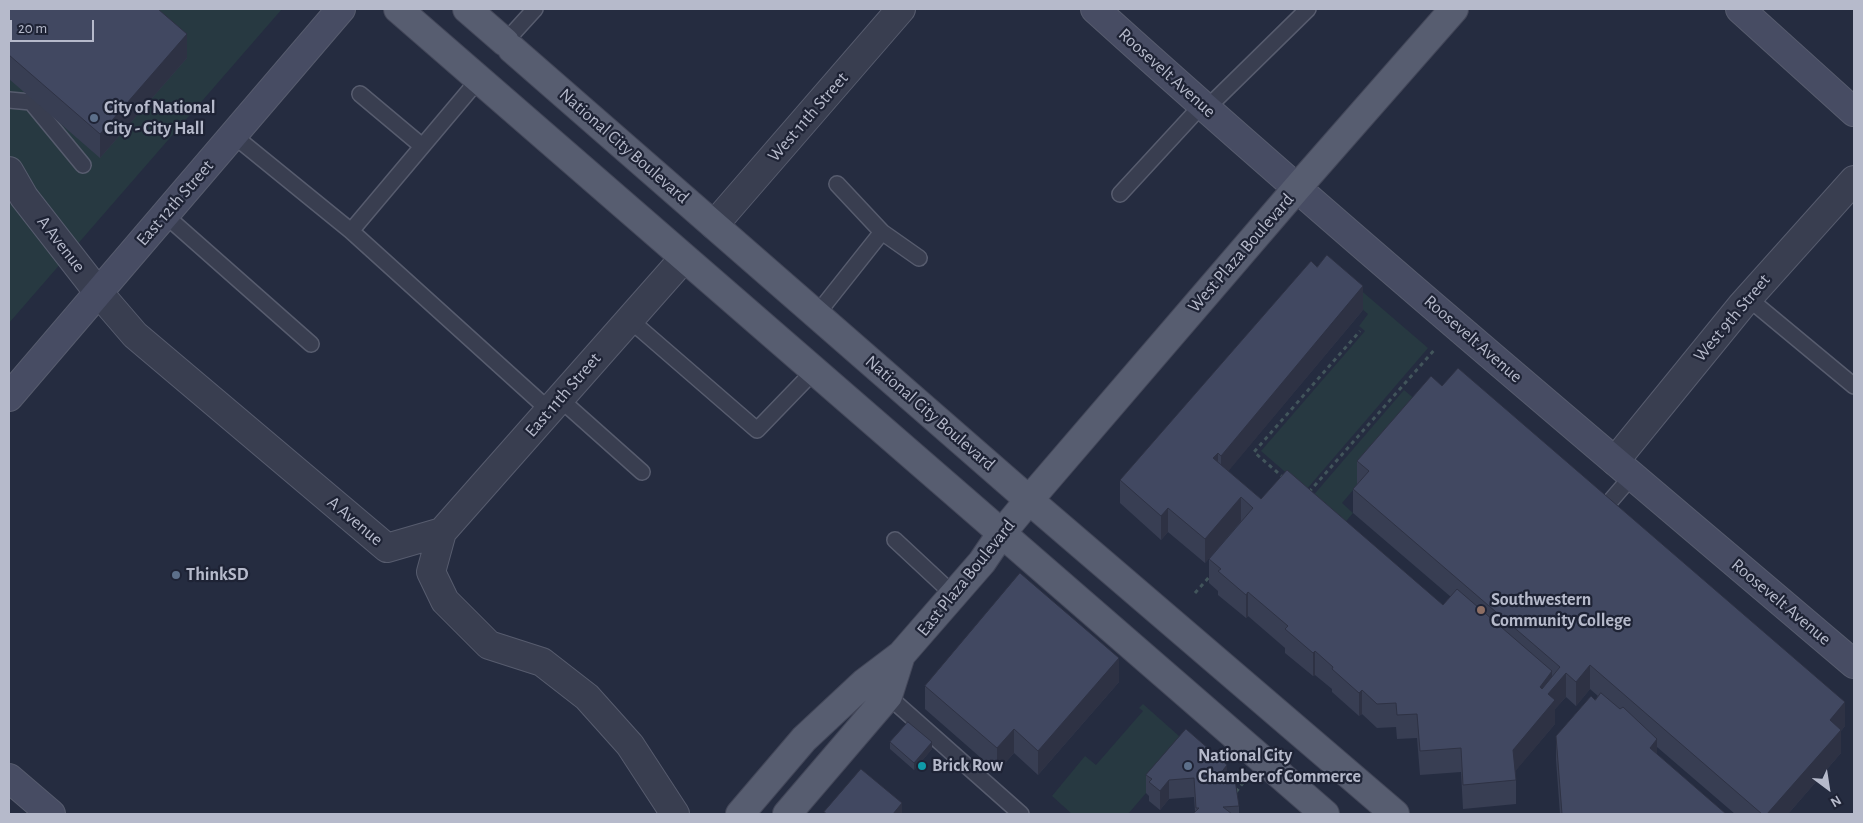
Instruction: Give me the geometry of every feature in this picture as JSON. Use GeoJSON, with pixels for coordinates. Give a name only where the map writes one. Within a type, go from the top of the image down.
{"type":"FeatureCollection","features":[{"type":"Feature","properties":{"kind":"main road"},"geometry":{"type":"LineString","coordinates":[[398,9],[1325,814]]}},
{"type":"Feature","properties":{"kind":"main road","name":"National City Boulevard"},"geometry":{"type":"LineString","coordinates":[[466,9],[1029,500],[1394,814]]}},
{"type":"Feature","properties":{"kind":"main road","name":"West Plaza Boulevard"},"geometry":{"type":"LineString","coordinates":[[1029,500],[1297,188],[1454,9]]}},
{"type":"Feature","properties":{"kind":"main road","name":"East Plaza Boulevard"},"geometry":{"type":"LineString","coordinates":[[740,814],[804,739],[864,683],[901,655],[982,562],[1001,534],[1029,500]]}},
{"type":"Feature","properties":{"kind":"main road","name":"East Plaza Boulevard"},"geometry":{"type":"LineString","coordinates":[[787,814],[888,696],[901,655]]}},
{"type":"Feature","properties":{"kind":"street","name":"East 12th Street"},"geometry":{"type":"LineString","coordinates":[[9,397],[341,9]]}},
{"type":"Feature","properties":{"kind":"street","name":"West 11th Street"},"geometry":{"type":"LineString","coordinates":[[714,225],[901,9]]}},
{"type":"Feature","properties":{"kind":"street","name":"Roosevelt Avenue"},"geometry":{"type":"LineString","coordinates":[[1095,9],[1297,188],[1624,469],[1852,657]]}},
{"type":"Feature","properties":{"kind":"street"},"geometry":{"type":"LineString","coordinates":[[1740,9],[1854,112]]}},
{"type":"Feature","properties":{"kind":"street","name":"A Avenue"},"geometry":{"type":"LineString","coordinates":[[9,171],[24,196],[98,292],[135,335],[387,548],[442,532]]}},
{"type":"Feature","properties":{"kind":"street","name":"West 9th Street"},"geometry":{"type":"LineString","coordinates":[[1624,469],[1748,298],[1854,180]]}},
{"type":"Feature","properties":{"kind":"street","name":"East 11th Street"},"geometry":{"type":"LineString","coordinates":[[442,532],[684,258]]}},
{"type":"Feature","properties":{"kind":"street"},"geometry":{"type":"LineString","coordinates":[[442,532],[432,572],[445,601],[489,645],[542,662],[587,697],[630,745],[675,814]]}},
{"type":"Feature","properties":{"kind":"street"},"geometry":{"type":"LineString","coordinates":[[9,778],[51,814]]}},
{"type":"Feature","properties":{"kind":"lane"},"geometry":{"type":"LineString","coordinates":[[509,46],[535,9]]}},
{"type":"Feature","properties":{"kind":"lane"},"geometry":{"type":"LineString","coordinates":[[1120,194],[1204,107],[1308,9]]}},
{"type":"Feature","properties":{"kind":"lane"},"geometry":{"type":"LineString","coordinates":[[351,230],[479,79]]}},
{"type":"Feature","properties":{"kind":"lane"},"geometry":{"type":"LineString","coordinates":[[360,94],[422,146]]}},
{"type":"Feature","properties":{"kind":"lane"},"geometry":{"type":"LineString","coordinates":[[9,100],[31,102],[83,165]]}},
{"type":"Feature","properties":{"kind":"lane"},"geometry":{"type":"LineString","coordinates":[[233,135],[351,230],[555,405],[642,472]]}},
{"type":"Feature","properties":{"kind":"lane"},"geometry":{"type":"LineString","coordinates":[[837,184],[882,232],[919,258]]}},
{"type":"Feature","properties":{"kind":"lane"},"geometry":{"type":"LineString","coordinates":[[165,215],[312,344]]}},
{"type":"Feature","properties":{"kind":"lane"},"geometry":{"type":"LineString","coordinates":[[817,314],[882,232]]}},
{"type":"Feature","properties":{"kind":"lane"},"geometry":{"type":"LineString","coordinates":[[1748,298],[1854,386]]}},
{"type":"Feature","properties":{"kind":"lane"},"geometry":{"type":"LineString","coordinates":[[630,320],[757,430],[814,371]]}},
{"type":"Feature","properties":{"kind":"lane"},"geometry":{"type":"LineString","coordinates":[[1601,512],[1624,469]]}},
{"type":"Feature","properties":{"kind":"lane"},"geometry":{"type":"LineString","coordinates":[[895,540],[954,595]]}},
{"type":"Feature","properties":{"kind":"lane"},"geometry":{"type":"LineString","coordinates":[[888,696],[1021,814]]}},
{"type":"Feature","properties":{"kind":"path"},"geometry":{"type":"LineString","coordinates":[[1290,484],[1254,452],[1360,331]]}},
{"type":"Feature","properties":{"kind":"path"},"geometry":{"type":"LineString","coordinates":[[1305,497],[1436,348]]}},
{"type":"Feature","properties":{"kind":"path"},"geometry":{"type":"LineString","coordinates":[[1195,593],[1214,572]]}},
{"type":"Feature","properties":{"kind":"path"},"geometry":{"type":"LineString","coordinates":[[1237,799],[1236,791],[1243,783],[1240,779]]}},
{"type":"Feature","properties":{"kind":"shaded area"},"geometry":{"type":"Polygon","coordinates":[[[9,9],[282,9],[9,323],[9,9]]]}},
{"type":"Feature","properties":{"kind":"shaded area"},"geometry":{"type":"Polygon","coordinates":[[[1329,263],[1428,348],[1306,490],[1261,451],[1365,331],[1359,326],[1368,314],[1327,279],[1329,263]]]}},
{"type":"Feature","properties":{"kind":"shaded area"},"geometry":{"type":"Polygon","coordinates":[[[1404,390],[1424,407],[1342,503],[1353,513],[1342,526],[1311,498],[1404,390]]]}},
{"type":"Feature","properties":{"kind":"shaded area"},"geometry":{"type":"Polygon","coordinates":[[[1143,704],[1188,744],[1128,814],[1072,814],[1052,796],[1085,756],[1096,765],[1143,711],[1139,708],[1143,704]]]}},
{"type":"Feature","properties":{"kind":"building","name":"City of National City - City Hall"},"geometry":{"type":"Polygon","coordinates":[[[9,9],[158,9],[187,34],[100,134],[9,55],[9,9]]]}},
{"type":"Feature","properties":{"kind":"building","name":"Southwestern Community College"},"geometry":{"type":"Polygon","coordinates":[[[1327,255],[1363,286],[1221,456],[1218,453],[1213,458],[1261,499],[1287,470],[1443,605],[1457,589],[1552,671],[1540,687],[1542,689],[1560,667],[1353,489],[1369,471],[1357,461],[1431,376],[1442,386],[1458,368],[1845,702],[1830,720],[1841,730],[1767,814],[1762,814],[1590,665],[1576,682],[1566,673],[1548,694],[1555,700],[1513,750],[1516,780],[1463,785],[1461,748],[1420,751],[1417,714],[1397,715],[1396,703],[1377,704],[1362,690],[1359,693],[1315,651],[1313,653],[1285,629],[1288,626],[1248,592],[1246,595],[1218,571],[1221,569],[1209,559],[1253,508],[1241,497],[1205,539],[1168,508],[1161,516],[1120,480],[1311,261],[1317,267],[1327,255]]]}},
{"type":"Feature","properties":{"kind":"building"},"geometry":{"type":"Polygon","coordinates":[[[1020,573],[1119,658],[1038,751],[1014,729],[997,748],[925,686],[1020,573]]]}},
{"type":"Feature","properties":{"kind":"building"},"geometry":{"type":"Polygon","coordinates":[[[1601,693],[1620,709],[1623,707],[1657,739],[1650,748],[1726,814],[1562,814],[1556,736],[1591,696],[1595,700],[1601,693]]]}},
{"type":"Feature","properties":{"kind":"building"},"geometry":{"type":"Polygon","coordinates":[[[908,722],[932,742],[914,763],[890,742],[908,722]]]}},
{"type":"Feature","properties":{"kind":"building"},"geometry":{"type":"Polygon","coordinates":[[[1186,729],[1227,765],[1220,774],[1234,773],[1239,806],[1223,807],[1232,814],[1193,814],[1199,808],[1196,808],[1194,778],[1169,780],[1160,791],[1149,782],[1152,779],[1146,775],[1186,729]]]}},
{"type":"Feature","properties":{"kind":"building"},"geometry":{"type":"Polygon","coordinates":[[[861,769],[902,803],[893,814],[827,814],[824,812],[861,769]]]}},
{"type":"Feature","properties":{"kind":"place","name":"City of National City - City Hall"},"geometry":{"type":"Point","coordinates":[94,118]}},
{"type":"Feature","properties":{"kind":"place","name":"ThinkSD"},"geometry":{"type":"Point","coordinates":[176,575]}},
{"type":"Feature","properties":{"kind":"place","name":"Southwestern Community College"},"geometry":{"type":"Point","coordinates":[1481,610]}},
{"type":"Feature","properties":{"kind":"place","name":"Brick Row"},"geometry":{"type":"Point","coordinates":[922,766]}},
{"type":"Feature","properties":{"kind":"place","name":"National City Chamber of Commerce"},"geometry":{"type":"Point","coordinates":[1188,766]}}]}
